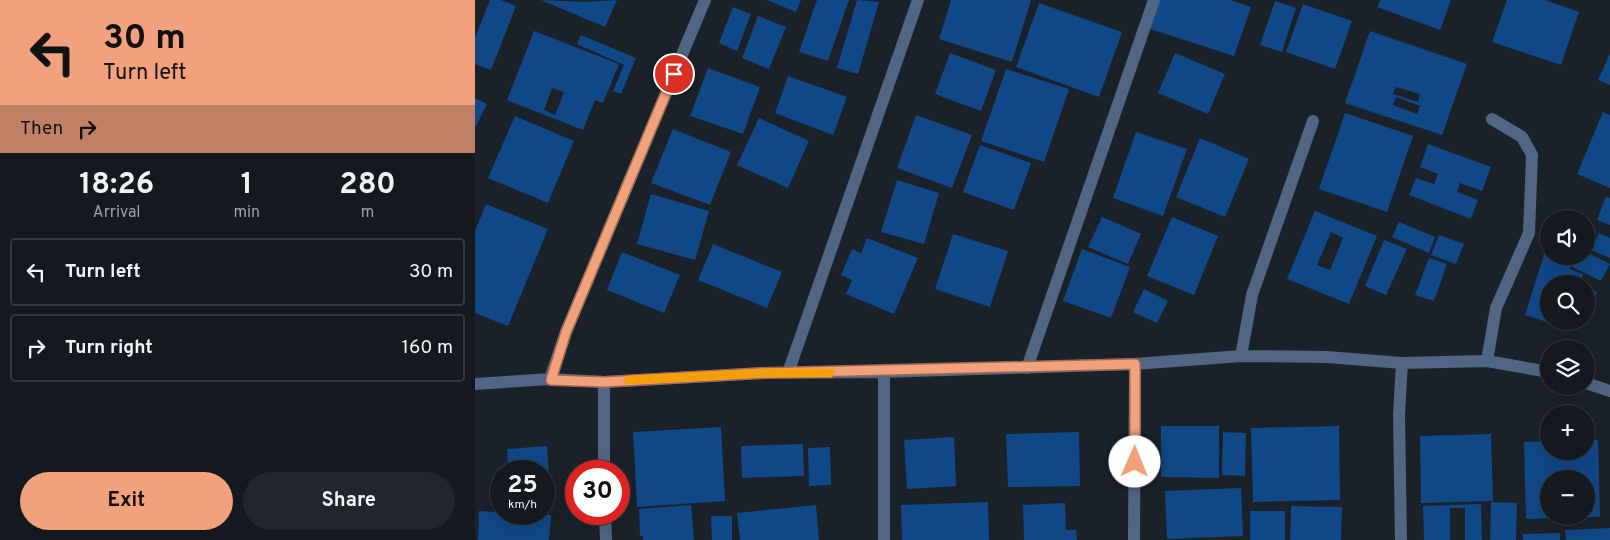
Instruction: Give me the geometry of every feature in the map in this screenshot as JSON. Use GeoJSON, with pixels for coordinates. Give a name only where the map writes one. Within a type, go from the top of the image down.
{"type":"FeatureCollection","features":[{"type":"Feature","properties":{"kind":"street"},"geometry":{"type":"LineString","coordinates":[[551,380],[566,332],[705,0]]}},
{"type":"Feature","properties":{"kind":"street"},"geometry":{"type":"LineString","coordinates":[[788,373],[918,0]]}},
{"type":"Feature","properties":{"kind":"street"},"geometry":{"type":"LineString","coordinates":[[1027,368],[1154,0]]}},
{"type":"Feature","properties":{"kind":"street"},"geometry":{"type":"LineString","coordinates":[[1487,361],[1496,308],[1529,233],[1532,155],[1522,136],[1492,119]]}},
{"type":"Feature","properties":{"kind":"street"},"geometry":{"type":"LineString","coordinates":[[1241,356],[1252,295],[1313,121]]}},
{"type":"Feature","properties":{"kind":"street"},"geometry":{"type":"LineString","coordinates":[[475,384],[551,380],[604,382],[788,373],[1027,368],[1135,364],[1241,356],[1327,357],[1403,363],[1487,361],[1540,370]]}},
{"type":"Feature","properties":{"kind":"street"},"geometry":{"type":"LineString","coordinates":[[1401,540],[1399,414],[1403,363]]}},
{"type":"Feature","properties":{"kind":"street"},"geometry":{"type":"LineString","coordinates":[[1134,540],[1135,364]]}},
{"type":"Feature","properties":{"kind":"street"},"geometry":{"type":"LineString","coordinates":[[884,372],[884,540]]}},
{"type":"Feature","properties":{"kind":"street"},"geometry":{"type":"LineString","coordinates":[[604,382],[605,460]]}},
{"type":"Feature","properties":{"kind":"street"},"geometry":{"type":"LineString","coordinates":[[1595,386],[1610,391]]}},
{"type":"Feature","properties":{"kind":"street"},"geometry":{"type":"LineString","coordinates":[[605,525],[606,540]]}},
{"type":"Feature","properties":{"kind":"building"},"geometry":{"type":"Polygon","coordinates":[[[490,0],[501,0],[516,6],[491,70],[475,64],[475,38],[490,0]]]}},
{"type":"Feature","properties":{"kind":"building"},"geometry":{"type":"Polygon","coordinates":[[[541,0],[583,2],[617,0],[605,27],[541,0]]]}},
{"type":"Feature","properties":{"kind":"building"},"geometry":{"type":"Polygon","coordinates":[[[767,0],[801,0],[796,12],[767,0]]]}},
{"type":"Feature","properties":{"kind":"building"},"geometry":{"type":"Polygon","coordinates":[[[817,0],[849,0],[828,61],[799,52],[817,0]]]}},
{"type":"Feature","properties":{"kind":"building"},"geometry":{"type":"Polygon","coordinates":[[[857,0],[879,2],[858,74],[837,68],[857,0]]]}},
{"type":"Feature","properties":{"kind":"building"},"geometry":{"type":"Polygon","coordinates":[[[951,0],[1031,0],[1012,62],[939,39],[951,0]]]}},
{"type":"Feature","properties":{"kind":"building"},"geometry":{"type":"Polygon","coordinates":[[[1156,0],[1230,0],[1251,7],[1234,56],[1147,28],[1156,0]]]}},
{"type":"Feature","properties":{"kind":"building"},"geometry":{"type":"Polygon","coordinates":[[[1380,0],[1451,0],[1440,30],[1377,7],[1380,0]]]}},
{"type":"Feature","properties":{"kind":"building"},"geometry":{"type":"Polygon","coordinates":[[[1507,0],[1545,0],[1579,12],[1561,65],[1492,42],[1507,0]]]}},
{"type":"Feature","properties":{"kind":"building"},"geometry":{"type":"Polygon","coordinates":[[[1275,1],[1296,8],[1282,52],[1260,45],[1275,1]]]}},
{"type":"Feature","properties":{"kind":"building"},"geometry":{"type":"Polygon","coordinates":[[[1039,3],[1122,32],[1099,97],[1016,67],[1039,3]]]}},
{"type":"Feature","properties":{"kind":"building"},"geometry":{"type":"Polygon","coordinates":[[[1303,4],[1352,21],[1335,69],[1286,52],[1303,4]]]}},
{"type":"Feature","properties":{"kind":"building"},"geometry":{"type":"Polygon","coordinates":[[[733,7],[751,14],[737,51],[719,43],[733,7]]]}},
{"type":"Feature","properties":{"kind":"building"},"geometry":{"type":"Polygon","coordinates":[[[758,16],[786,27],[769,69],[742,58],[758,16]]]}},
{"type":"Feature","properties":{"kind":"building"},"geometry":{"type":"Polygon","coordinates":[[[534,31],[619,64],[603,103],[595,100],[583,130],[507,100],[534,31]],[[552,88],[544,110],[555,115],[564,92],[552,88]]]}},
{"type":"Feature","properties":{"kind":"building"},"geometry":{"type":"Polygon","coordinates":[[[1370,31],[1467,64],[1442,135],[1345,103],[1370,31]],[[1396,87],[1393,94],[1418,102],[1420,94],[1396,87]],[[1396,97],[1393,105],[1417,114],[1420,106],[1396,97]]]}},
{"type":"Feature","properties":{"kind":"building"},"geometry":{"type":"Polygon","coordinates":[[[581,35],[636,58],[621,94],[613,91],[624,65],[577,44],[581,35]]]}},
{"type":"Feature","properties":{"kind":"building"},"geometry":{"type":"Polygon","coordinates":[[[950,53],[996,70],[981,111],[935,94],[950,53]]]}},
{"type":"Feature","properties":{"kind":"building"},"geometry":{"type":"Polygon","coordinates":[[[1175,53],[1225,74],[1208,114],[1158,93],[1175,53]]]}},
{"type":"Feature","properties":{"kind":"building"},"geometry":{"type":"Polygon","coordinates":[[[1610,53],[1610,85],[1598,80],[1610,53]]]}},
{"type":"Feature","properties":{"kind":"building"},"geometry":{"type":"Polygon","coordinates":[[[708,68],[760,87],[743,134],[690,116],[708,68]]]}},
{"type":"Feature","properties":{"kind":"building"},"geometry":{"type":"Polygon","coordinates":[[[1006,69],[1069,89],[1044,162],[981,141],[1006,69]]]}},
{"type":"Feature","properties":{"kind":"building"},"geometry":{"type":"Polygon","coordinates":[[[788,76],[847,97],[833,135],[775,113],[788,76]]]}},
{"type":"Feature","properties":{"kind":"building"},"geometry":{"type":"Polygon","coordinates":[[[475,98],[487,104],[475,128],[475,98]]]}},
{"type":"Feature","properties":{"kind":"building"},"geometry":{"type":"Polygon","coordinates":[[[1603,112],[1610,115],[1610,188],[1577,174],[1603,112]]]}},
{"type":"Feature","properties":{"kind":"building"},"geometry":{"type":"Polygon","coordinates":[[[1345,113],[1413,136],[1387,212],[1319,189],[1345,113]]]}},
{"type":"Feature","properties":{"kind":"building"},"geometry":{"type":"Polygon","coordinates":[[[916,115],[972,135],[952,188],[897,168],[916,115]]]}},
{"type":"Feature","properties":{"kind":"building"},"geometry":{"type":"Polygon","coordinates":[[[515,116],[574,141],[548,203],[488,178],[515,116]]]}},
{"type":"Feature","properties":{"kind":"building"},"geometry":{"type":"Polygon","coordinates":[[[759,118],[809,141],[788,188],[737,165],[759,118]]]}},
{"type":"Feature","properties":{"kind":"building"},"geometry":{"type":"Polygon","coordinates":[[[673,129],[731,152],[710,205],[651,183],[673,129]]]}},
{"type":"Feature","properties":{"kind":"building"},"geometry":{"type":"Polygon","coordinates":[[[1136,132],[1187,149],[1163,216],[1113,198],[1136,132]]]}},
{"type":"Feature","properties":{"kind":"building"},"geometry":{"type":"Polygon","coordinates":[[[1200,138],[1249,159],[1225,217],[1176,197],[1200,138]]]}},
{"type":"Feature","properties":{"kind":"building"},"geometry":{"type":"Polygon","coordinates":[[[1428,144],[1491,167],[1482,191],[1460,183],[1457,192],[1478,200],[1471,219],[1409,195],[1416,178],[1434,184],[1438,174],[1420,167],[1428,144]]]}},
{"type":"Feature","properties":{"kind":"building"},"geometry":{"type":"Polygon","coordinates":[[[980,145],[1031,163],[1014,210],[963,192],[980,145]]]}},
{"type":"Feature","properties":{"kind":"building"},"geometry":{"type":"Polygon","coordinates":[[[897,180],[939,193],[924,244],[881,232],[897,180]]]}},
{"type":"Feature","properties":{"kind":"building"},"geometry":{"type":"Polygon","coordinates":[[[651,194],[709,211],[695,260],[637,244],[651,194]]]}},
{"type":"Feature","properties":{"kind":"building"},"geometry":{"type":"Polygon","coordinates":[[[1606,196],[1610,198],[1610,225],[1597,220],[1606,196]]]}},
{"type":"Feature","properties":{"kind":"building"},"geometry":{"type":"Polygon","coordinates":[[[486,204],[548,229],[508,326],[475,313],[475,231],[486,204]]]}},
{"type":"Feature","properties":{"kind":"building"},"geometry":{"type":"Polygon","coordinates":[[[1315,211],[1377,236],[1349,304],[1287,279],[1315,211]],[[1331,232],[1317,265],[1330,270],[1343,238],[1331,232]]]}},
{"type":"Feature","properties":{"kind":"building"},"geometry":{"type":"Polygon","coordinates":[[[1102,217],[1141,234],[1128,264],[1088,247],[1102,217]]]}},
{"type":"Feature","properties":{"kind":"building"},"geometry":{"type":"Polygon","coordinates":[[[1172,217],[1218,236],[1194,295],[1147,276],[1172,217]]]}},
{"type":"Feature","properties":{"kind":"building"},"geometry":{"type":"Polygon","coordinates":[[[1399,222],[1435,237],[1429,253],[1392,237],[1399,222]]]}},
{"type":"Feature","properties":{"kind":"building"},"geometry":{"type":"Polygon","coordinates":[[[1599,233],[1610,238],[1610,258],[1595,252],[1595,242],[1599,233]]]}},
{"type":"Feature","properties":{"kind":"building"},"geometry":{"type":"Polygon","coordinates":[[[953,234],[1008,251],[990,307],[935,289],[953,234]]]}},
{"type":"Feature","properties":{"kind":"building"},"geometry":{"type":"Polygon","coordinates":[[[1439,235],[1464,244],[1456,264],[1431,255],[1439,235]]]}},
{"type":"Feature","properties":{"kind":"building"},"geometry":{"type":"Polygon","coordinates":[[[867,238],[918,258],[894,314],[846,294],[852,280],[841,275],[852,249],[861,253],[867,238]]]}},
{"type":"Feature","properties":{"kind":"building"},"geometry":{"type":"Polygon","coordinates":[[[1384,240],[1407,249],[1386,295],[1365,286],[1384,240]]]}},
{"type":"Feature","properties":{"kind":"building"},"geometry":{"type":"Polygon","coordinates":[[[713,244],[782,272],[767,308],[698,280],[713,244]]]}},
{"type":"Feature","properties":{"kind":"building"},"geometry":{"type":"Polygon","coordinates":[[[1082,249],[1130,267],[1111,318],[1063,301],[1082,249]]]}},
{"type":"Feature","properties":{"kind":"building"},"geometry":{"type":"Polygon","coordinates":[[[622,252],[680,275],[664,313],[607,290],[622,252]]]}},
{"type":"Feature","properties":{"kind":"building"},"geometry":{"type":"Polygon","coordinates":[[[1595,256],[1610,264],[1601,281],[1595,278],[1595,275],[1589,275],[1572,267],[1573,265],[1595,265],[1595,256]]]}},
{"type":"Feature","properties":{"kind":"building"},"geometry":{"type":"Polygon","coordinates":[[[1429,258],[1447,264],[1434,301],[1415,295],[1429,258]]]}},
{"type":"Feature","properties":{"kind":"building"},"geometry":{"type":"Polygon","coordinates":[[[1541,265],[1571,265],[1570,269],[1583,274],[1540,275],[1540,320],[1525,315],[1541,265]]]}},
{"type":"Feature","properties":{"kind":"building"},"geometry":{"type":"Polygon","coordinates":[[[1144,289],[1168,301],[1157,323],[1133,312],[1144,289]]]}},
{"type":"Feature","properties":{"kind":"building"},"geometry":{"type":"Polygon","coordinates":[[[1161,426],[1219,426],[1219,478],[1161,477],[1161,426]]]}},
{"type":"Feature","properties":{"kind":"building"},"geometry":{"type":"Polygon","coordinates":[[[1339,426],[1340,500],[1253,502],[1251,428],[1339,426]]]}},
{"type":"Feature","properties":{"kind":"building"},"geometry":{"type":"Polygon","coordinates":[[[721,427],[725,501],[637,507],[633,432],[721,427]]]}},
{"type":"Feature","properties":{"kind":"building"},"geometry":{"type":"Polygon","coordinates":[[[1079,432],[1080,486],[1008,487],[1006,434],[1079,432]]]}},
{"type":"Feature","properties":{"kind":"building"},"geometry":{"type":"Polygon","coordinates":[[[1223,432],[1246,433],[1245,476],[1222,475],[1223,432]]]}},
{"type":"Feature","properties":{"kind":"building"},"geometry":{"type":"Polygon","coordinates":[[[1491,434],[1493,501],[1421,503],[1420,436],[1491,434]]]}},
{"type":"Feature","properties":{"kind":"building"},"geometry":{"type":"Polygon","coordinates":[[[954,437],[956,486],[907,489],[904,440],[954,437]]]}},
{"type":"Feature","properties":{"kind":"building"},"geometry":{"type":"Polygon","coordinates":[[[1595,440],[1598,440],[1600,517],[1595,517],[1595,470],[1540,470],[1540,519],[1526,519],[1524,442],[1540,441],[1540,460],[1595,460],[1595,440]]]}},
{"type":"Feature","properties":{"kind":"building"},"geometry":{"type":"Polygon","coordinates":[[[803,444],[804,476],[742,478],[741,446],[803,444]]]}},
{"type":"Feature","properties":{"kind":"building"},"geometry":{"type":"Polygon","coordinates":[[[547,446],[548,460],[508,460],[507,449],[547,446]]]}},
{"type":"Feature","properties":{"kind":"building"},"geometry":{"type":"Polygon","coordinates":[[[830,447],[831,485],[809,486],[808,448],[830,447]]]}},
{"type":"Feature","properties":{"kind":"building"},"geometry":{"type":"Polygon","coordinates":[[[1241,488],[1243,536],[1167,539],[1165,491],[1241,488]]]}},
{"type":"Feature","properties":{"kind":"building"},"geometry":{"type":"Polygon","coordinates":[[[988,502],[989,540],[902,540],[901,505],[988,502]]]}},
{"type":"Feature","properties":{"kind":"building"},"geometry":{"type":"Polygon","coordinates":[[[1491,502],[1517,503],[1516,540],[1490,540],[1491,502]]]}},
{"type":"Feature","properties":{"kind":"building"},"geometry":{"type":"Polygon","coordinates":[[[1065,503],[1066,530],[1076,530],[1077,540],[1024,540],[1023,505],[1065,503]]]}},
{"type":"Feature","properties":{"kind":"building"},"geometry":{"type":"Polygon","coordinates":[[[1481,504],[1482,540],[1465,540],[1465,508],[1450,508],[1450,540],[1424,540],[1423,506],[1481,504]]]}},
{"type":"Feature","properties":{"kind":"building"},"geometry":{"type":"Polygon","coordinates":[[[691,505],[694,540],[643,540],[643,536],[640,536],[639,509],[691,505]]]}},
{"type":"Feature","properties":{"kind":"building"},"geometry":{"type":"Polygon","coordinates":[[[816,505],[819,540],[740,540],[737,513],[816,505]]]}},
{"type":"Feature","properties":{"kind":"building"},"geometry":{"type":"Polygon","coordinates":[[[1291,506],[1342,507],[1341,540],[1290,540],[1291,506]]]}},
{"type":"Feature","properties":{"kind":"building"},"geometry":{"type":"Polygon","coordinates":[[[479,511],[490,512],[490,525],[550,525],[549,540],[478,540],[479,511]]]}},
{"type":"Feature","properties":{"kind":"building"},"geometry":{"type":"Polygon","coordinates":[[[1250,511],[1285,511],[1285,540],[1250,540],[1250,511]]]}},
{"type":"Feature","properties":{"kind":"building"},"geometry":{"type":"Polygon","coordinates":[[[711,516],[732,516],[732,540],[712,540],[711,516]]]}},
{"type":"Feature","properties":{"kind":"building"},"geometry":{"type":"Polygon","coordinates":[[[1610,528],[1610,540],[1566,540],[1565,530],[1610,528]]]}},
{"type":"Feature","properties":{"kind":"building"},"geometry":{"type":"Polygon","coordinates":[[[1560,533],[1560,540],[1523,540],[1523,534],[1560,533]]]}},
{"type":"Feature","properties":{"kind":"slow traffic"},"geometry":{"type":"LineString","coordinates":[[628,380],[763,373],[830,373]]}},
{"type":"Feature","properties":{"kind":"route"},"geometry":{"type":"LineString","coordinates":[[674,74],[566,332],[551,380],[604,382],[763,373],[884,372],[1135,364],[1135,462]]}}]}
